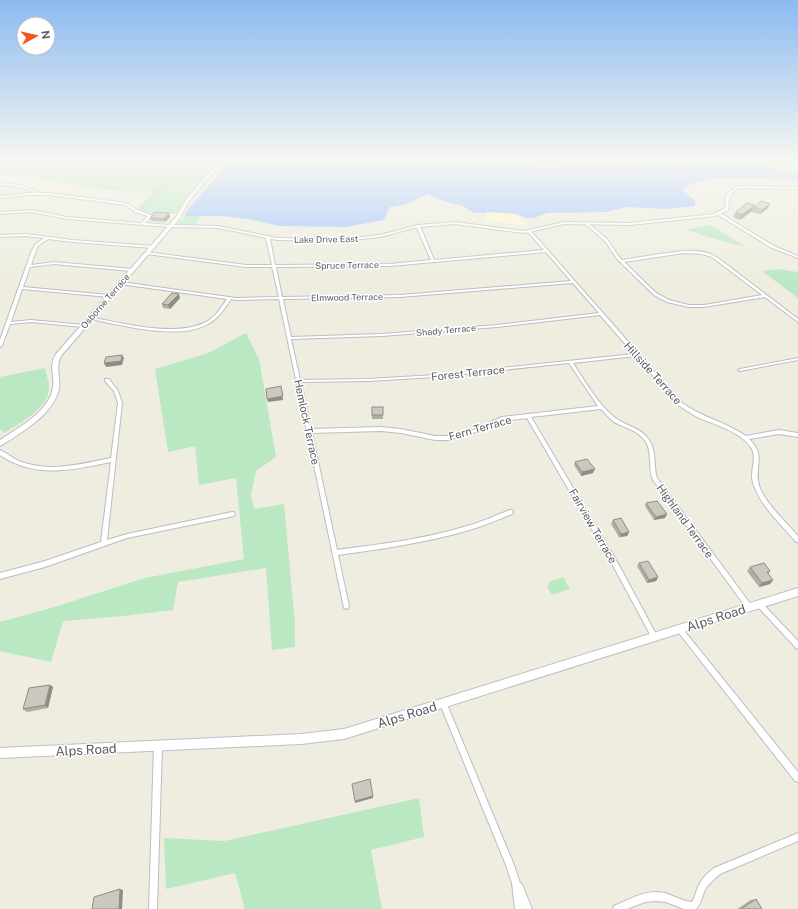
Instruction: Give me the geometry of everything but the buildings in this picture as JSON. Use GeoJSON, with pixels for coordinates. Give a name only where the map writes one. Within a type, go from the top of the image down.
{"type":"FeatureCollection","features":[{"type":"Feature","properties":{"kind":"street"},"geometry":{"type":"LineString","coordinates":[[107,201],[127,204],[136,211],[150,216],[142,224]]}},
{"type":"Feature","properties":{"kind":"street","name":"Osborne Terrace"},"geometry":{"type":"LineString","coordinates":[[0,443],[28,423],[49,403],[56,390],[53,370],[55,361],[90,318],[178,218],[188,201]]}},
{"type":"Feature","properties":{"kind":"street"},"geometry":{"type":"LineString","coordinates":[[728,201],[727,209],[719,214],[773,247],[798,257]]}},
{"type":"Feature","properties":{"kind":"street"},"geometry":{"type":"LineString","coordinates":[[0,213],[32,210],[67,218],[170,226]]}},
{"type":"Feature","properties":{"kind":"street","name":"Lake Drive East"},"geometry":{"type":"LineString","coordinates":[[170,226],[218,227],[268,238],[316,240],[356,239],[380,236],[418,226],[460,223],[515,231],[529,231],[564,223],[630,224],[719,214]]}},
{"type":"Feature","properties":{"kind":"street"},"geometry":{"type":"LineString","coordinates":[[586,223],[606,240],[621,261],[657,296],[674,303],[689,306],[704,306],[765,296]]}},
{"type":"Feature","properties":{"kind":"street"},"geometry":{"type":"LineString","coordinates":[[418,226],[433,261]]}},
{"type":"Feature","properties":{"kind":"street","name":"Hillside Terrace"},"geometry":{"type":"LineString","coordinates":[[529,231],[686,409],[702,418],[730,429],[745,438],[752,445],[757,456],[754,476],[757,489],[798,540]]}},
{"type":"Feature","properties":{"kind":"street"},"geometry":{"type":"LineString","coordinates":[[0,236],[19,235],[153,247]]}},
{"type":"Feature","properties":{"kind":"street"},"geometry":{"type":"LineString","coordinates":[[0,346],[35,248],[47,238]]}},
{"type":"Feature","properties":{"kind":"street","name":"Hemlock Terrace"},"geometry":{"type":"LineString","coordinates":[[268,238],[346,606]]}},
{"type":"Feature","properties":{"kind":"street","name":"Spruce Terrace"},"geometry":{"type":"LineString","coordinates":[[147,253],[246,266],[274,266],[383,265],[547,251]]}},
{"type":"Feature","properties":{"kind":"street"},"geometry":{"type":"LineString","coordinates":[[621,261],[684,252],[706,254],[718,259],[798,321]]}},
{"type":"Feature","properties":{"kind":"street"},"geometry":{"type":"LineString","coordinates":[[28,266],[54,264],[132,270]]}},
{"type":"Feature","properties":{"kind":"street","name":"Elmwood Terrace"},"geometry":{"type":"LineString","coordinates":[[121,283],[229,298],[281,299],[400,296],[573,282]]}},
{"type":"Feature","properties":{"kind":"street"},"geometry":{"type":"LineString","coordinates":[[20,288],[109,296]]}},
{"type":"Feature","properties":{"kind":"street"},"geometry":{"type":"LineString","coordinates":[[90,318],[169,331],[188,330],[201,326],[210,321],[229,298]]}},
{"type":"Feature","properties":{"kind":"street","name":"Shady Terrace"},"geometry":{"type":"LineString","coordinates":[[289,338],[390,335],[496,326],[602,314]]}},
{"type":"Feature","properties":{"kind":"street"},"geometry":{"type":"LineString","coordinates":[[8,323],[31,321],[84,326]]}},
{"type":"Feature","properties":{"kind":"street","name":"Forest Terrace"},"geometry":{"type":"LineString","coordinates":[[298,381],[403,379],[637,355]]}},
{"type":"Feature","properties":{"kind":"street"},"geometry":{"type":"LineString","coordinates":[[740,370],[798,359]]}},
{"type":"Feature","properties":{"kind":"street","name":"Highland Terrace"},"geometry":{"type":"LineString","coordinates":[[570,362],[602,407],[614,420],[639,433],[648,440],[650,444],[652,470],[655,479],[750,608]]}},
{"type":"Feature","properties":{"kind":"street"},"geometry":{"type":"LineString","coordinates":[[104,544],[120,403],[116,391],[107,380]]}},
{"type":"Feature","properties":{"kind":"street","name":"Fern Terrace"},"geometry":{"type":"LineString","coordinates":[[309,432],[381,429],[401,431],[435,438],[448,438],[474,431],[502,419],[602,407]]}},
{"type":"Feature","properties":{"kind":"street","name":"Fairview Terrace"},"geometry":{"type":"LineString","coordinates":[[528,416],[618,570],[655,638]]}},
{"type":"Feature","properties":{"kind":"street"},"geometry":{"type":"LineString","coordinates":[[745,438],[779,432],[798,435]]}},
{"type":"Feature","properties":{"kind":"street"},"geometry":{"type":"LineString","coordinates":[[0,452],[23,465],[42,468],[64,468],[113,460]]}},
{"type":"Feature","properties":{"kind":"street"},"geometry":{"type":"LineString","coordinates":[[335,553],[435,537],[474,528],[510,512]]}},
{"type":"Feature","properties":{"kind":"street"},"geometry":{"type":"LineString","coordinates":[[0,576],[45,564],[150,530],[232,514]]}},
{"type":"Feature","properties":{"kind":"street","name":"Alps Road"},"geometry":{"type":"LineString","coordinates":[[0,753],[325,738],[374,726],[798,592]]}},
{"type":"Feature","properties":{"kind":"street"},"geometry":{"type":"LineString","coordinates":[[760,604],[798,646]]}},
{"type":"Feature","properties":{"kind":"street"},"geometry":{"type":"LineString","coordinates":[[680,630],[798,778]]}},
{"type":"Feature","properties":{"kind":"street"},"geometry":{"type":"LineString","coordinates":[[444,704],[528,909]]}},
{"type":"Feature","properties":{"kind":"street"},"geometry":{"type":"LineString","coordinates":[[153,909],[158,746]]}},
{"type":"Feature","properties":{"kind":"street"},"geometry":{"type":"LineString","coordinates":[[617,909],[640,899],[651,897],[662,897],[694,908],[708,878],[717,871],[798,837]]}},
{"type":"Feature","properties":{"kind":"street"},"geometry":{"type":"LineString","coordinates":[[512,872],[519,909]]}},
{"type":"Feature","properties":{"kind":"green space"},"geometry":{"type":"Polygon","coordinates":[[[144,201],[184,201],[178,211],[169,212],[149,210],[146,213],[137,209],[144,201]]]}},
{"type":"Feature","properties":{"kind":"green space"},"geometry":{"type":"Polygon","coordinates":[[[185,216],[201,216],[194,225],[178,224],[185,216]]]}},
{"type":"Feature","properties":{"kind":"green space"},"geometry":{"type":"Polygon","coordinates":[[[711,225],[745,247],[686,230],[711,225]]]}},
{"type":"Feature","properties":{"kind":"green space"},"geometry":{"type":"Polygon","coordinates":[[[777,269],[798,272],[798,298],[762,271],[777,269]]]}},
{"type":"Feature","properties":{"kind":"green space"},"geometry":{"type":"Polygon","coordinates":[[[246,333],[259,359],[276,457],[256,471],[251,495],[254,509],[284,504],[295,624],[295,647],[272,650],[266,568],[178,582],[173,610],[63,621],[51,662],[0,651],[0,622],[51,608],[145,578],[244,559],[236,478],[199,485],[195,446],[168,452],[155,369],[206,354],[246,333]]]}},
{"type":"Feature","properties":{"kind":"green space"},"geometry":{"type":"Polygon","coordinates":[[[45,368],[49,387],[48,395],[44,402],[32,414],[4,433],[0,429],[0,377],[45,368]]]}},
{"type":"Feature","properties":{"kind":"green space"},"geometry":{"type":"Polygon","coordinates":[[[563,577],[570,589],[552,595],[547,586],[550,584],[549,582],[563,577]]]}},
{"type":"Feature","properties":{"kind":"green space"},"geometry":{"type":"Polygon","coordinates":[[[419,798],[424,837],[371,850],[382,909],[245,909],[235,873],[166,889],[164,838],[224,841],[419,798]]]}},
{"type":"Feature","properties":{"kind":"sand"},"geometry":{"type":"Polygon","coordinates":[[[487,212],[509,213],[522,220],[525,225],[485,220],[487,212]]]}},
{"type":"Feature","properties":{"kind":"water"},"geometry":{"type":"Polygon","coordinates":[[[195,201],[412,201],[407,204],[390,207],[384,220],[346,227],[279,226],[254,220],[222,216],[185,216],[187,211],[195,201]]]}},
{"type":"Feature","properties":{"kind":"water"},"geometry":{"type":"Polygon","coordinates":[[[445,201],[695,201],[695,206],[667,209],[626,207],[606,212],[547,213],[534,218],[526,218],[516,214],[487,212],[474,213],[463,206],[445,201]]]}},
{"type":"Feature","properties":{"kind":"waterway"},"geometry":{"type":"LineString","coordinates":[[147,201],[142,206],[143,209],[151,212],[186,213]]}}]}
